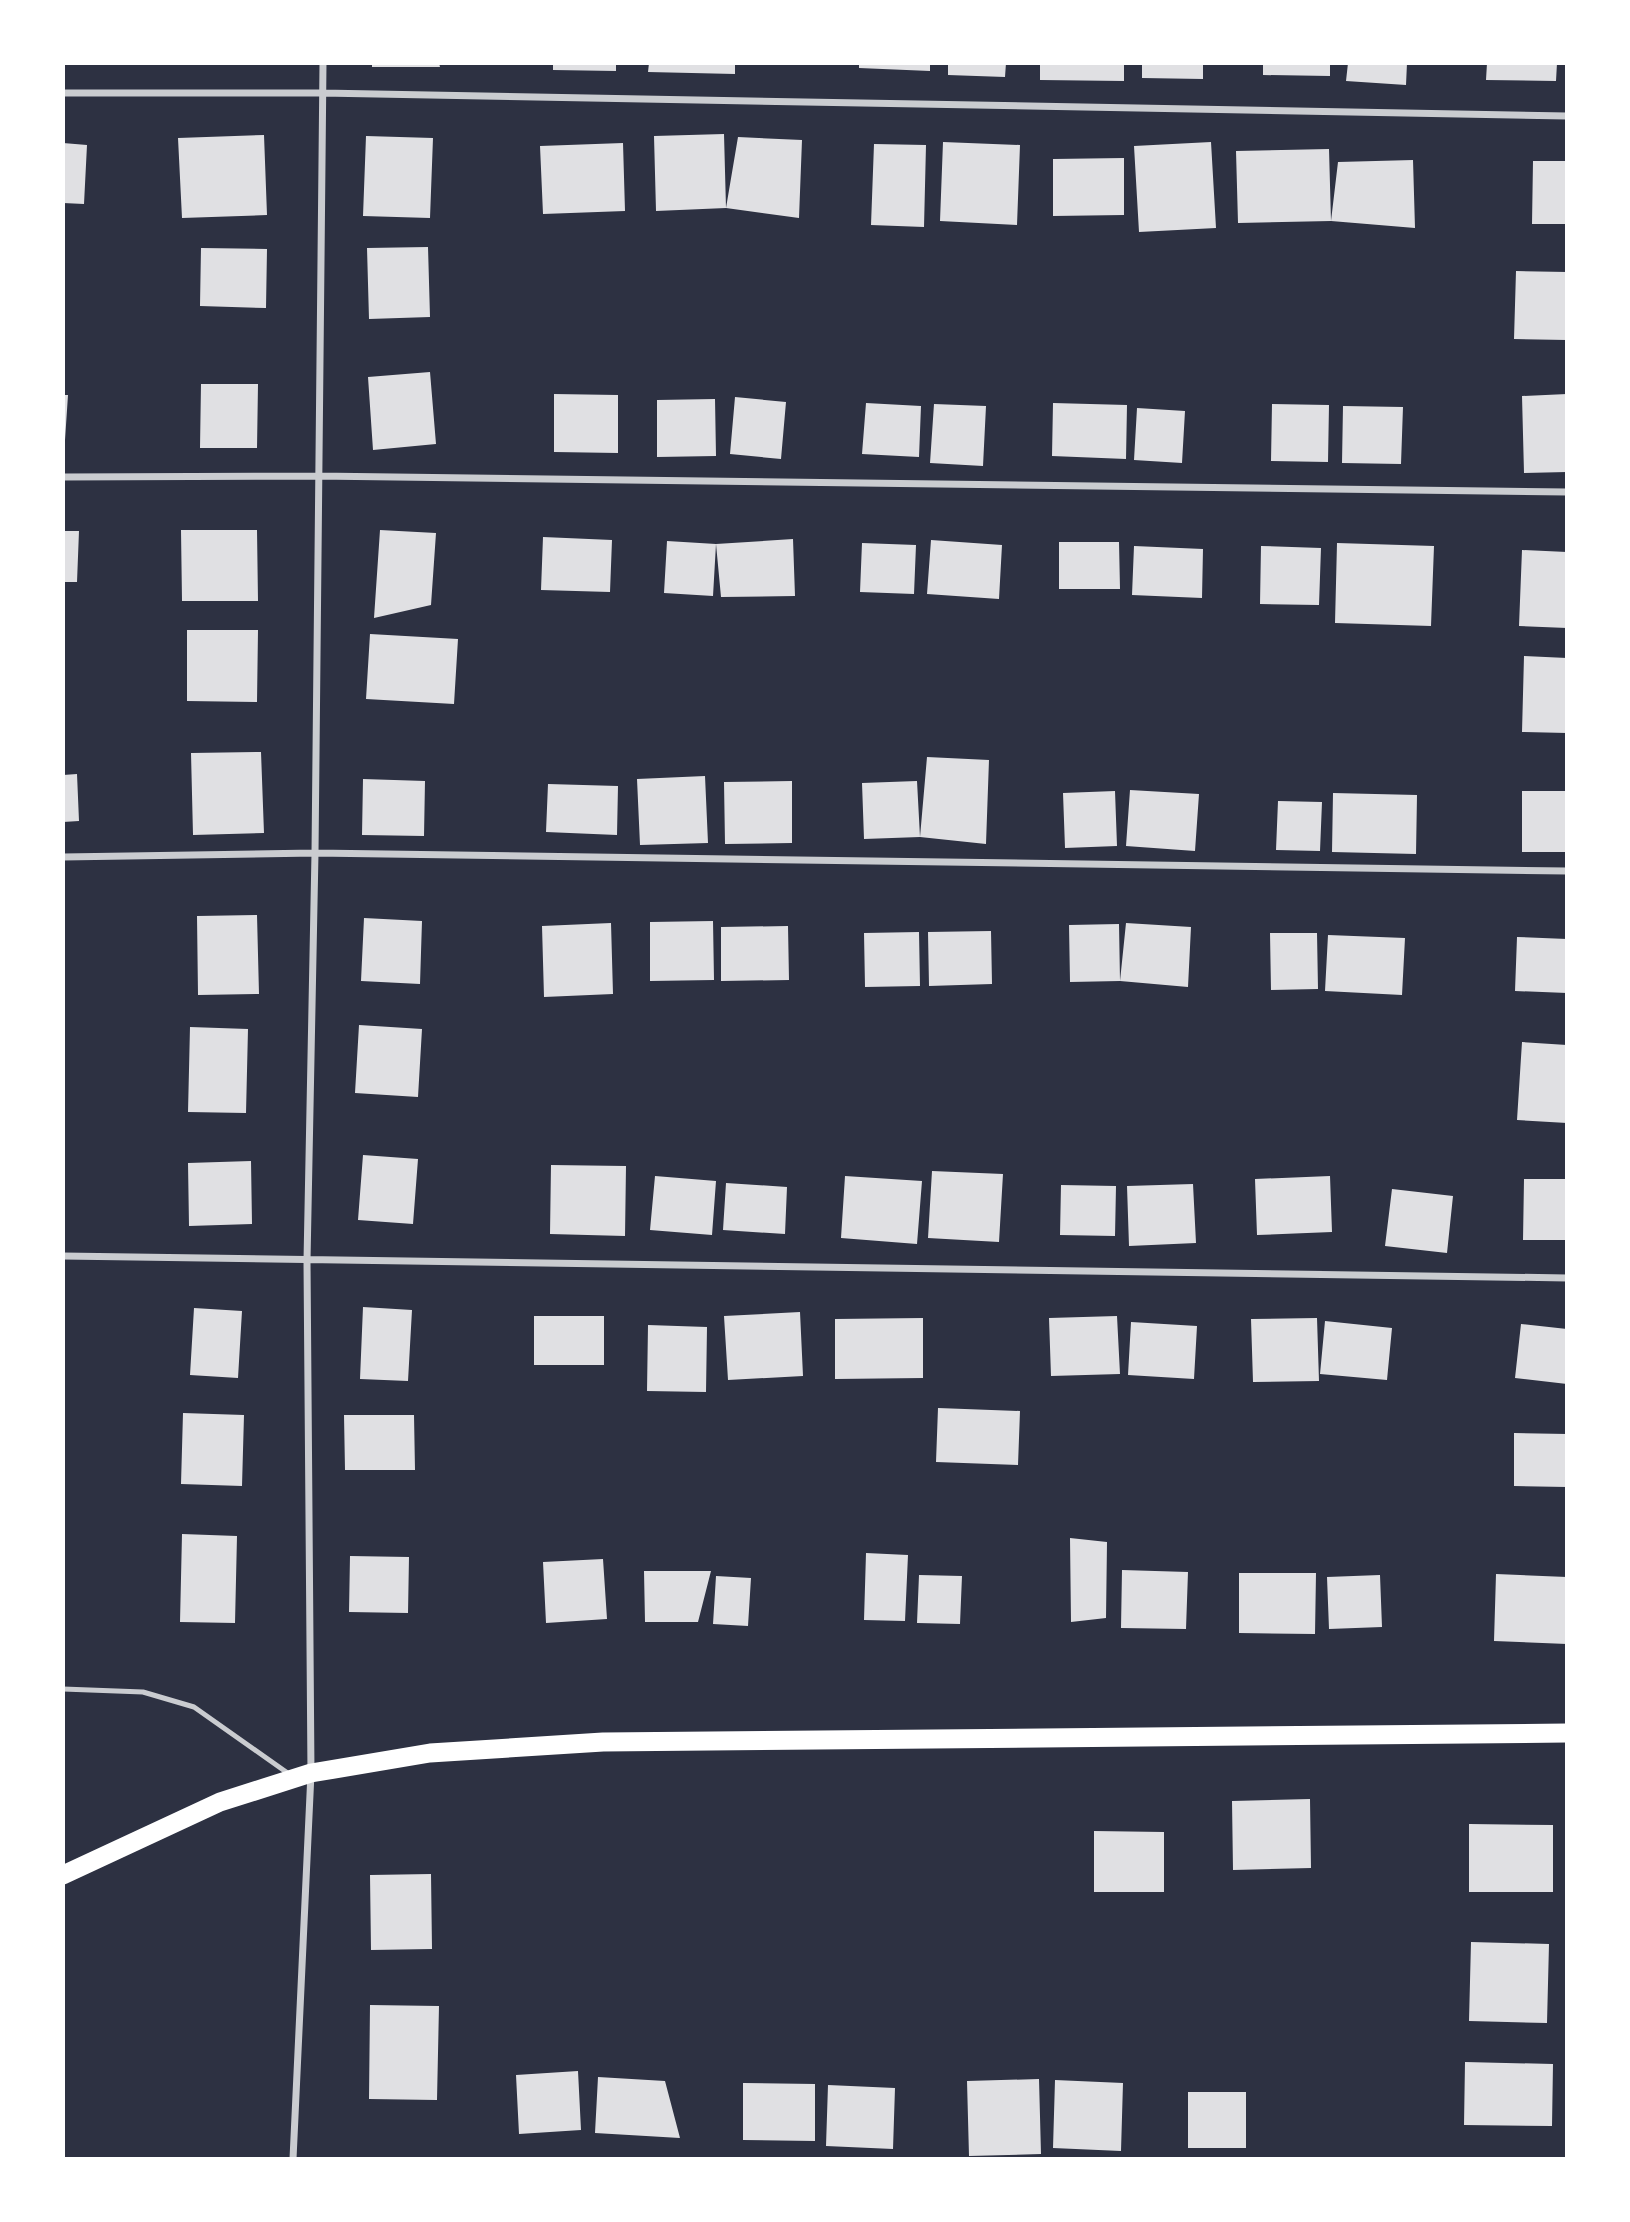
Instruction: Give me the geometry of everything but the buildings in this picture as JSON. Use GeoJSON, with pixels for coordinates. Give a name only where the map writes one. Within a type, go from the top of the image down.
{"type":"FeatureCollection","features":[{"type":"Feature","properties":{"kind":"highway"},"geometry":{"type":"LineString","coordinates":[[63,1875],[220,1802],[303,1775],[430,1753],[603,1742],[1567,1733]]}},
{"type":"Feature","properties":{"kind":"street"},"geometry":{"type":"LineString","coordinates":[[293,2159],[303,1775],[323,63]]}},
{"type":"Feature","properties":{"kind":"street"},"geometry":{"type":"LineString","coordinates":[[63,93],[322,93],[1567,116]]}},
{"type":"Feature","properties":{"kind":"street"},"geometry":{"type":"LineString","coordinates":[[63,477],[317,476],[1567,492]]}},
{"type":"Feature","properties":{"kind":"street"},"geometry":{"type":"LineString","coordinates":[[63,857],[314,853],[1567,871]]}},
{"type":"Feature","properties":{"kind":"street"},"geometry":{"type":"LineString","coordinates":[[63,1256],[1567,1278]]}},
{"type":"Feature","properties":{"kind":"lane"},"geometry":{"type":"LineString","coordinates":[[63,1689],[143,1692],[194,1707],[303,1775]]}}]}
